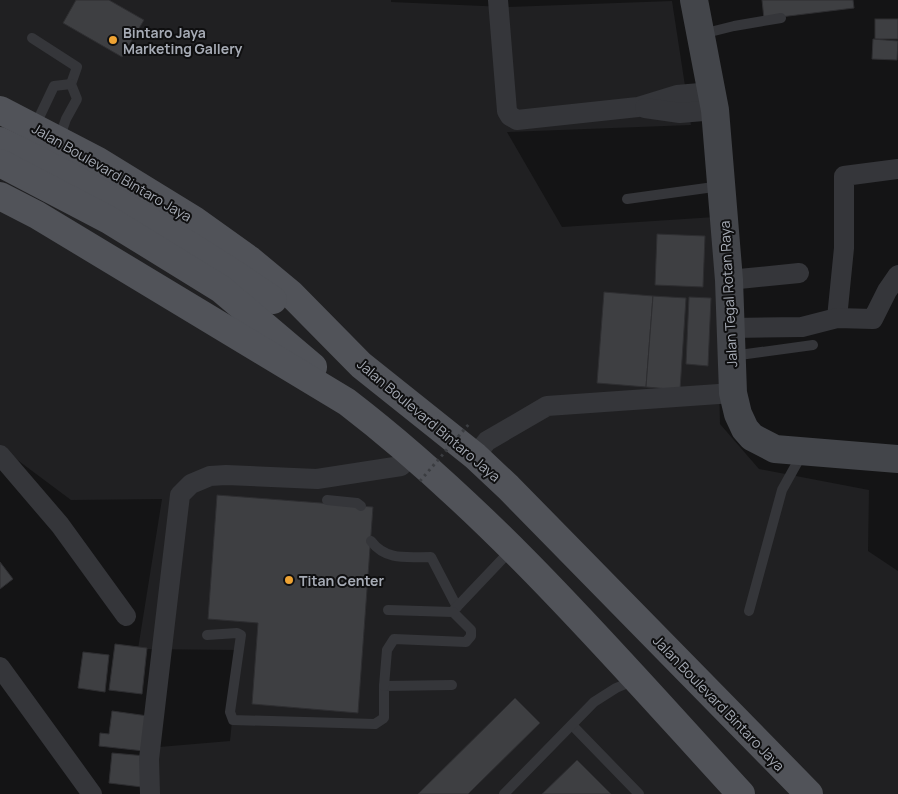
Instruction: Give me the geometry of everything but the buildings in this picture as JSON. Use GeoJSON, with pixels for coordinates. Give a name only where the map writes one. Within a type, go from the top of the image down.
{"type":"FeatureCollection","features":[{"type":"Feature","properties":{"kind":"main road","name":"Jalan Tegal Rotan Raya"},"geometry":{"type":"LineString","coordinates":[[694,0],[714,101],[729,280],[733,393],[738,414],[745,429],[752,437],[775,449],[898,459]]}},
{"type":"Feature","properties":{"kind":"main road","name":"Jalan Boulevard Bintaro Jaya"},"geometry":{"type":"LineString","coordinates":[[14,114],[179,211],[250,260],[292,294],[361,365],[474,456],[508,487],[809,794]]}},
{"type":"Feature","properties":{"kind":"main road"},"geometry":{"type":"LineString","coordinates":[[0,141],[66,174],[168,232],[240,278],[361,365]]}},
{"type":"Feature","properties":{"kind":"main road"},"geometry":{"type":"LineString","coordinates":[[0,163],[109,220],[221,289],[303,357],[347,402],[413,455],[512,549],[741,794]]}},
{"type":"Feature","properties":{"kind":"main road"},"geometry":{"type":"LineString","coordinates":[[0,196],[37,215],[347,402]]}},
{"type":"Feature","properties":{"kind":"street"},"geometry":{"type":"LineString","coordinates":[[498,0],[507,110],[510,116],[517,120],[526,121],[638,107],[678,96],[714,101]]}},
{"type":"Feature","properties":{"kind":"street"},"geometry":{"type":"LineString","coordinates":[[836,318],[844,248],[844,176],[898,170]]}},
{"type":"Feature","properties":{"kind":"street"},"geometry":{"type":"LineString","coordinates":[[729,280],[799,273]]}},
{"type":"Feature","properties":{"kind":"street"},"geometry":{"type":"LineString","coordinates":[[731,328],[802,327],[836,318],[873,319],[898,274]]}},
{"type":"Feature","properties":{"kind":"street"},"geometry":{"type":"LineString","coordinates":[[474,456],[487,441],[547,406],[733,393]]}},
{"type":"Feature","properties":{"kind":"street"},"geometry":{"type":"LineString","coordinates":[[0,455],[60,524],[126,616]]}},
{"type":"Feature","properties":{"kind":"street"},"geometry":{"type":"LineString","coordinates":[[150,794],[149,760],[180,495],[191,484],[210,476],[317,479],[401,466],[413,455]]}},
{"type":"Feature","properties":{"kind":"street"},"geometry":{"type":"LineString","coordinates":[[0,668],[92,794]]}},
{"type":"Feature","properties":{"kind":"lane"},"geometry":{"type":"LineString","coordinates":[[702,34],[781,18]]}},
{"type":"Feature","properties":{"kind":"lane"},"geometry":{"type":"LineString","coordinates":[[32,38],[77,68],[71,84],[77,99],[66,119],[59,139]]}},
{"type":"Feature","properties":{"kind":"lane"},"geometry":{"type":"LineString","coordinates":[[14,114],[54,86],[71,84]]}},
{"type":"Feature","properties":{"kind":"lane"},"geometry":{"type":"LineString","coordinates":[[627,199],[722,186]]}},
{"type":"Feature","properties":{"kind":"lane"},"geometry":{"type":"LineString","coordinates":[[732,356],[813,345]]}},
{"type":"Feature","properties":{"kind":"lane"},"geometry":{"type":"LineString","coordinates":[[749,611],[782,490],[804,451]]}},
{"type":"Feature","properties":{"kind":"lane"},"geometry":{"type":"LineString","coordinates":[[327,500],[357,503],[362,506]]}},
{"type":"Feature","properties":{"kind":"lane"},"geometry":{"type":"LineString","coordinates":[[207,635],[237,632],[241,635],[230,712],[234,720],[375,724],[384,718],[387,650],[394,639],[466,642],[471,636],[471,630],[455,610],[431,557],[402,557],[379,552],[371,541]]}},
{"type":"Feature","properties":{"kind":"lane"},"geometry":{"type":"LineString","coordinates":[[388,610],[455,610],[512,549]]}},
{"type":"Feature","properties":{"kind":"lane"},"geometry":{"type":"LineString","coordinates":[[504,794],[594,702],[616,688],[636,680]]}},
{"type":"Feature","properties":{"kind":"lane"},"geometry":{"type":"LineString","coordinates":[[384,686],[452,685]]}},
{"type":"Feature","properties":{"kind":"lane"},"geometry":{"type":"LineString","coordinates":[[572,725],[638,794]]}},
{"type":"Feature","properties":{"kind":"path"},"geometry":{"type":"LineString","coordinates":[[420,481],[469,424]]}},
{"type":"Feature","properties":{"kind":"shaded area"},"geometry":{"type":"Polygon","coordinates":[[[0,0],[391,0],[391,2],[506,7],[672,1],[691,125],[507,132],[562,227],[715,217],[720,424],[759,469],[869,490],[868,551],[898,571],[898,794],[158,794],[159,747],[230,741],[239,650],[138,649],[162,499],[71,500],[0,447],[0,0]]]}},
{"type":"Feature","properties":{"kind":"place","name":"Bintaro Jaya Marketing Gallery"},"geometry":{"type":"Point","coordinates":[113,40]}},
{"type":"Feature","properties":{"kind":"place","name":"Titan Center"},"geometry":{"type":"Point","coordinates":[289,580]}}]}
